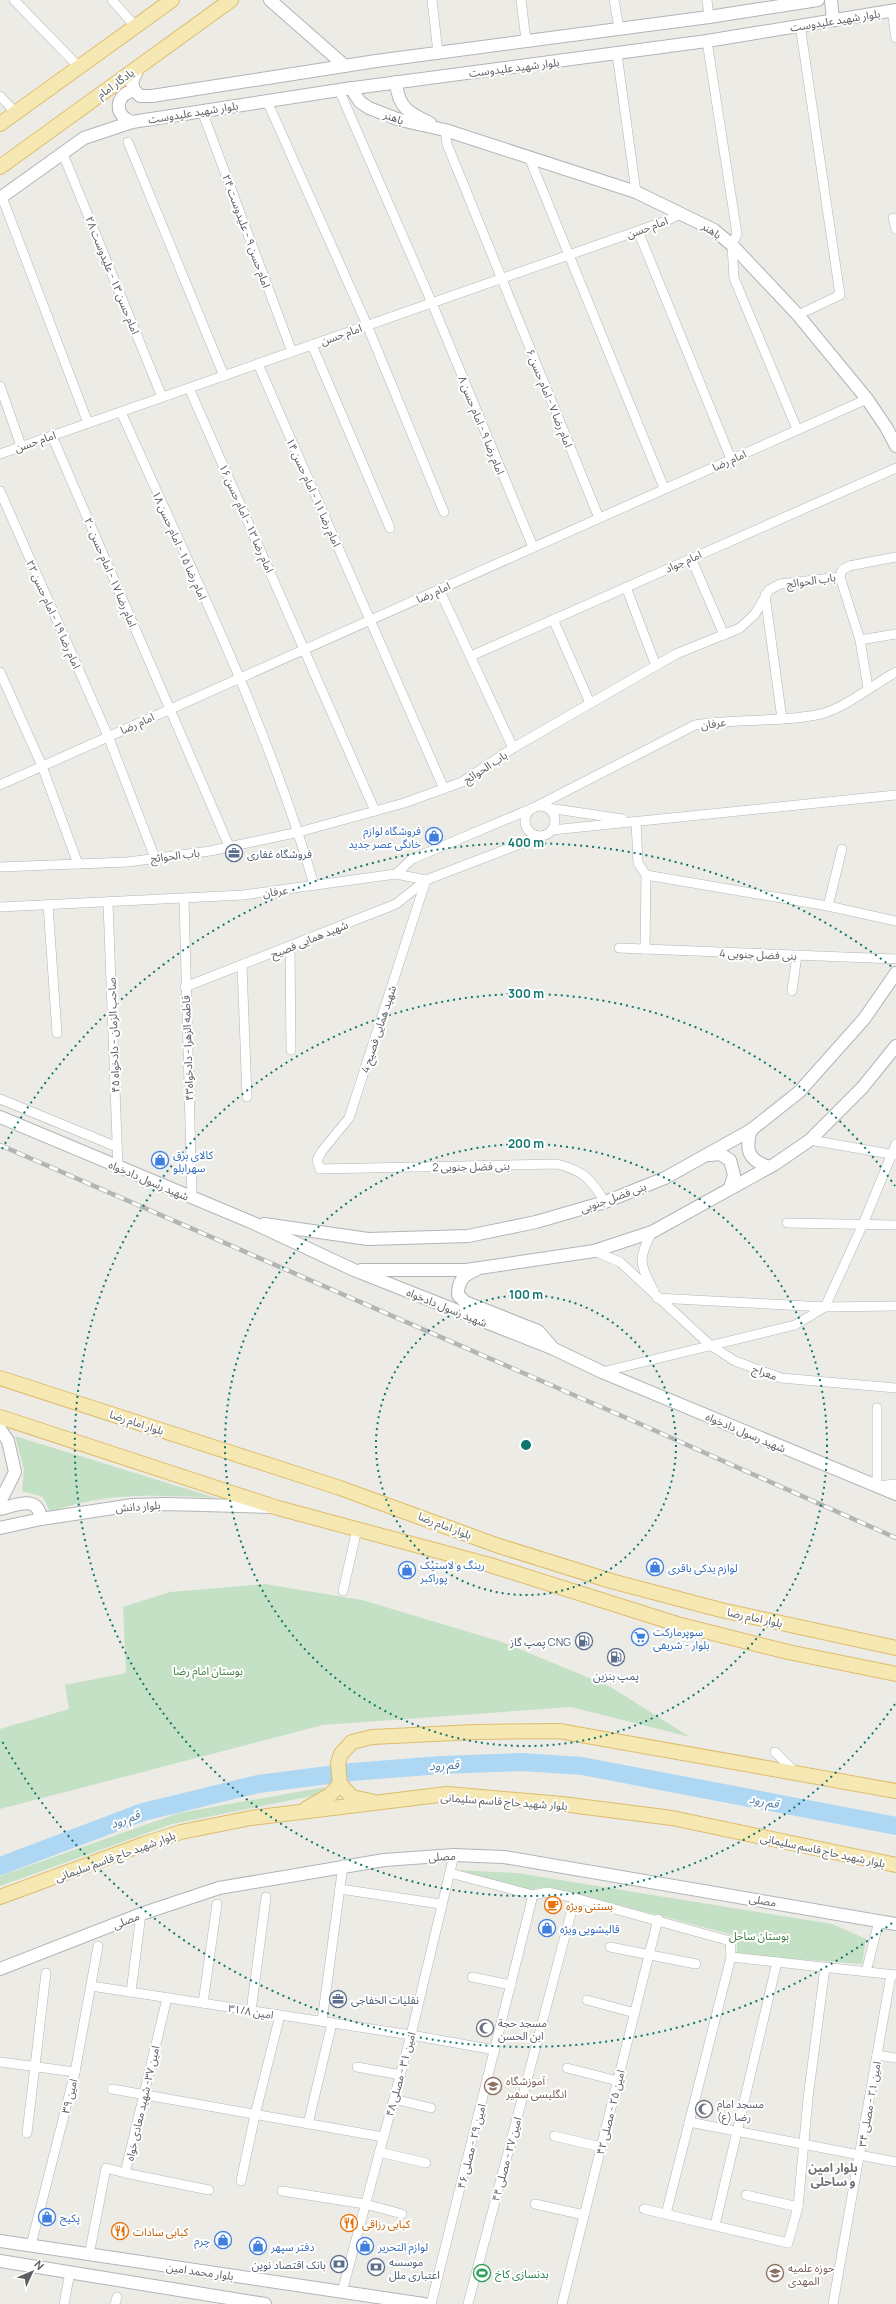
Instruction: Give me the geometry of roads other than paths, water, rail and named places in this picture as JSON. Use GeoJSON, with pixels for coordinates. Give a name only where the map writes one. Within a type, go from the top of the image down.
{"type":"FeatureCollection","features":[{"type":"Feature","properties":{"kind":"main road"},"geometry":{"type":"LineString","coordinates":[[0,124],[172,0]]}},
{"type":"Feature","properties":{"kind":"main road","name":"یادگار امام"},"geometry":{"type":"LineString","coordinates":[[0,167],[231,0]]}},
{"type":"Feature","properties":{"kind":"main road"},"geometry":{"type":"LineString","coordinates":[[270,0],[345,66]]}},
{"type":"Feature","properties":{"kind":"main road","name":"بلوار شهید علیدوست"},"geometry":{"type":"LineString","coordinates":[[134,90],[140,96],[152,96],[438,52],[709,17],[801,1],[818,0]]}},
{"type":"Feature","properties":{"kind":"main road"},"geometry":{"type":"LineString","coordinates":[[831,0],[833,20]]}},
{"type":"Feature","properties":{"kind":"main road","name":"بلوار شهید علیدوست"},"geometry":{"type":"LineString","coordinates":[[1,197],[84,138],[132,122],[345,89],[707,41],[894,10]]}},
{"type":"Feature","properties":{"kind":"main road"},"geometry":{"type":"LineString","coordinates":[[132,122],[122,116],[118,105],[120,98],[126,92],[134,90],[132,82],[140,65]]}},
{"type":"Feature","properties":{"kind":"main road","name":"باهنر"},"geometry":{"type":"LineString","coordinates":[[396,82],[400,103],[406,109],[445,130]]}},
{"type":"Feature","properties":{"kind":"main road","name":"باهنر"},"geometry":{"type":"LineString","coordinates":[[345,89],[369,108],[418,125],[445,130],[636,192],[682,213],[714,230],[732,245],[798,315],[867,399],[886,427],[896,446]]}},
{"type":"Feature","properties":{"kind":"main road","name":"بنی فضل جنوبی"},"geometry":{"type":"LineString","coordinates":[[251,1222],[368,1239],[468,1236],[536,1222],[605,1202],[665,1178],[710,1155],[752,1130],[799,1092],[859,1025],[896,973]]}},
{"type":"Feature","properties":{"kind":"main road"},"geometry":{"type":"LineString","coordinates":[[354,1270],[466,1270],[594,1251],[652,1232],[769,1167],[810,1140],[862,1088],[896,1046]]}},
{"type":"Feature","properties":{"kind":"main road","name":"شهید رسول دادخواه"},"geometry":{"type":"LineString","coordinates":[[0,1117],[251,1222],[354,1270],[554,1349],[602,1372],[896,1494]]}},
{"type":"Feature","properties":{"kind":"main road"},"geometry":{"type":"LineString","coordinates":[[752,1130],[747,1147],[750,1154],[760,1164],[769,1167]]}},
{"type":"Feature","properties":{"kind":"main road"},"geometry":{"type":"LineString","coordinates":[[710,1155],[720,1154],[730,1160],[734,1175],[730,1188]]}},
{"type":"Feature","properties":{"kind":"main road"},"geometry":{"type":"LineString","coordinates":[[481,1268],[465,1275],[458,1285],[458,1295],[465,1302],[538,1331],[554,1349]]}},
{"type":"Feature","properties":{"kind":"main road","name":"بلوار امام رضا"},"geometry":{"type":"LineString","coordinates":[[0,1378],[340,1488],[496,1545],[611,1581],[721,1610],[896,1648]]}},
{"type":"Feature","properties":{"kind":"main road"},"geometry":{"type":"LineString","coordinates":[[0,1417],[278,1508],[490,1565],[677,1624],[788,1652],[896,1674]]}},
{"type":"Feature","properties":{"kind":"main road"},"geometry":{"type":"LineString","coordinates":[[0,1430],[8,1441],[15,1472],[0,1502]]}},
{"type":"Feature","properties":{"kind":"main road"},"geometry":{"type":"LineString","coordinates":[[0,1509],[31,1503],[36,1505],[40,1510],[41,1519]]}},
{"type":"Feature","properties":{"kind":"main road","name":"بلوار دانش"},"geometry":{"type":"LineString","coordinates":[[0,1528],[41,1519],[133,1505],[167,1504],[278,1508]]}},
{"type":"Feature","properties":{"kind":"main road"},"geometry":{"type":"LineString","coordinates":[[295,1814],[323,1800],[336,1791],[340,1784],[338,1763],[341,1754],[352,1742],[372,1737],[475,1732],[559,1731],[896,1791]]}},
{"type":"Feature","properties":{"kind":"main road"},"geometry":{"type":"LineString","coordinates":[[340,1784],[352,1796],[360,1800],[385,1802]]}},
{"type":"Feature","properties":{"kind":"main road","name":"بلوار شهید حاج قاسم سلیمانی"},"geometry":{"type":"LineString","coordinates":[[0,1897],[162,1837],[251,1818],[295,1814],[447,1794],[562,1804],[672,1818],[896,1865]]}},
{"type":"Feature","properties":{"kind":"main road","name":"مصلی"},"geometry":{"type":"LineString","coordinates":[[0,1969],[141,1914],[219,1888],[343,1865],[384,1860],[454,1855],[512,1858],[896,1924]]}},
{"type":"Feature","properties":{"kind":"main road","name":"بلوار محمد امین"},"geometry":{"type":"LineString","coordinates":[[0,2241],[424,2304]]}},
{"type":"Feature","properties":{"kind":"main road","name":"بلوار محمد امین"},"geometry":{"type":"LineString","coordinates":[[0,2261],[70,2272],[234,2302],[265,2304]]}},
{"type":"Feature","properties":{"kind":"street"},"geometry":{"type":"LineString","coordinates":[[14,0],[79,67]]}},
{"type":"Feature","properties":{"kind":"street"},"geometry":{"type":"LineString","coordinates":[[112,0],[135,26]]}},
{"type":"Feature","properties":{"kind":"street"},"geometry":{"type":"LineString","coordinates":[[432,0],[438,52]]}},
{"type":"Feature","properties":{"kind":"street"},"geometry":{"type":"LineString","coordinates":[[521,0],[526,40]]}},
{"type":"Feature","properties":{"kind":"street"},"geometry":{"type":"LineString","coordinates":[[614,0],[619,28]]}},
{"type":"Feature","properties":{"kind":"street"},"geometry":{"type":"LineString","coordinates":[[707,0],[709,17]]}},
{"type":"Feature","properties":{"kind":"street"},"geometry":{"type":"LineString","coordinates":[[894,10],[896,38]]}},
{"type":"Feature","properties":{"kind":"street"},"geometry":{"type":"LineString","coordinates":[[798,315],[840,295],[800,25]]}},
{"type":"Feature","properties":{"kind":"street"},"geometry":{"type":"LineString","coordinates":[[707,41],[737,234],[732,245],[734,278],[797,429]]}},
{"type":"Feature","properties":{"kind":"street"},"geometry":{"type":"LineString","coordinates":[[617,54],[636,192]]}},
{"type":"Feature","properties":{"kind":"street","name":"امام رضا ۹ - امام حسن ۸"},"geometry":{"type":"LineString","coordinates":[[345,89],[533,547]]}},
{"type":"Feature","properties":{"kind":"street"},"geometry":{"type":"LineString","coordinates":[[0,96],[16,112]]}},
{"type":"Feature","properties":{"kind":"street"},"geometry":{"type":"LineString","coordinates":[[267,101],[367,325],[444,512]]}},
{"type":"Feature","properties":{"kind":"street","name":"امام حسن ۹ - علیدوست ۲۴"},"geometry":{"type":"LineString","coordinates":[[202,111],[292,352]]}},
{"type":"Feature","properties":{"kind":"street","name":"امام رضا ۷ - امام حسن ۶"},"geometry":{"type":"LineString","coordinates":[[445,130],[447,144],[599,518]]}},
{"type":"Feature","properties":{"kind":"street"},"geometry":{"type":"LineString","coordinates":[[128,142],[224,376]]}},
{"type":"Feature","properties":{"kind":"street","name":"امام حسن ۱۳ - علیدوست ۲۸"},"geometry":{"type":"LineString","coordinates":[[63,154],[162,397]]}},
{"type":"Feature","properties":{"kind":"street"},"geometry":{"type":"LineString","coordinates":[[529,157],[664,488]]}},
{"type":"Feature","properties":{"kind":"street"},"geometry":{"type":"LineString","coordinates":[[1,197],[88,423]]}},
{"type":"Feature","properties":{"kind":"street","name":"امام حسن"},"geometry":{"type":"LineString","coordinates":[[0,454],[570,255],[682,213]]}},
{"type":"Feature","properties":{"kind":"street"},"geometry":{"type":"LineString","coordinates":[[892,218],[896,229]]}},
{"type":"Feature","properties":{"kind":"street"},"geometry":{"type":"LineString","coordinates":[[638,230],[730,459]]}},
{"type":"Feature","properties":{"kind":"street"},"geometry":{"type":"LineString","coordinates":[[312,345],[390,528]]}},
{"type":"Feature","properties":{"kind":"street","name":"امام رضا ۱۱ - امام حسن ۱۴"},"geometry":{"type":"LineString","coordinates":[[258,364],[444,789]]}},
{"type":"Feature","properties":{"kind":"street"},"geometry":{"type":"LineString","coordinates":[[0,386],[22,446]]}},
{"type":"Feature","properties":{"kind":"street","name":"امام رضا ۱۳ - امام حسن ۱۶"},"geometry":{"type":"LineString","coordinates":[[189,388],[375,811]]}},
{"type":"Feature","properties":{"kind":"street","name":"امام رضا"},"geometry":{"type":"LineString","coordinates":[[0,784],[867,399]]}},
{"type":"Feature","properties":{"kind":"street","name":"امام رضا ۱۵ - امام حسن ۱۸"},"geometry":{"type":"LineString","coordinates":[[121,412],[239,678],[299,832],[314,885]]}},
{"type":"Feature","properties":{"kind":"street","name":"امام رضا ۱۷ - امام حسن ۲۰"},"geometry":{"type":"LineString","coordinates":[[52,436],[228,846]]}},
{"type":"Feature","properties":{"kind":"street","name":"امام جواد"},"geometry":{"type":"LineString","coordinates":[[471,656],[896,468]]}},
{"type":"Feature","properties":{"kind":"street","name":"امام رضا ۱۹ - امام حسن ۲۲"},"geometry":{"type":"LineString","coordinates":[[0,492],[108,736],[154,858]]}},
{"type":"Feature","properties":{"kind":"street","name":"باب الحوائج"},"geometry":{"type":"LineString","coordinates":[[0,867],[128,862],[210,851],[299,832],[375,811],[444,789],[462,782],[513,748],[676,654],[740,628],[755,614],[769,590],[780,584],[840,577],[842,570],[849,566],[896,557]]}},
{"type":"Feature","properties":{"kind":"street"},"geometry":{"type":"LineString","coordinates":[[692,558],[724,635]]}},
{"type":"Feature","properties":{"kind":"street"},"geometry":{"type":"LineString","coordinates":[[840,577],[860,640],[868,688]]}},
{"type":"Feature","properties":{"kind":"street"},"geometry":{"type":"LineString","coordinates":[[626,587],[656,666]]}},
{"type":"Feature","properties":{"kind":"street"},"geometry":{"type":"LineString","coordinates":[[438,589],[471,656],[513,748]]}},
{"type":"Feature","properties":{"kind":"street"},"geometry":{"type":"LineString","coordinates":[[765,595],[782,719]]}},
{"type":"Feature","properties":{"kind":"street"},"geometry":{"type":"LineString","coordinates":[[553,619],[590,703]]}},
{"type":"Feature","properties":{"kind":"street"},"geometry":{"type":"LineString","coordinates":[[860,640],[896,634]]}},
{"type":"Feature","properties":{"kind":"street"},"geometry":{"type":"LineString","coordinates":[[0,672],[42,766],[78,864]]}},
{"type":"Feature","properties":{"kind":"street","name":"عرفان"},"geometry":{"type":"LineString","coordinates":[[0,907],[108,903],[243,895],[396,874],[412,859],[535,807],[695,725],[721,721],[782,719],[822,714],[836,708],[896,672]]}},
{"type":"Feature","properties":{"kind":"street"},"geometry":{"type":"LineString","coordinates":[[396,874],[426,880],[541,836],[552,830],[896,796]]}},
{"type":"Feature","properties":{"kind":"street"},"geometry":{"type":"LineString","coordinates":[[885,798],[896,801]]}},
{"type":"Feature","properties":{"kind":"street"},"geometry":{"type":"LineString","coordinates":[[541,836],[533,834],[525,823],[527,814],[535,807],[636,821]]}},
{"type":"Feature","properties":{"kind":"street"},"geometry":{"type":"LineString","coordinates":[[548,808],[554,816],[555,821],[552,830]]}},
{"type":"Feature","properties":{"kind":"street"},"geometry":{"type":"LineString","coordinates":[[636,821],[638,863],[646,875],[645,949]]}},
{"type":"Feature","properties":{"kind":"street"},"geometry":{"type":"LineString","coordinates":[[828,906],[842,849]]}},
{"type":"Feature","properties":{"kind":"street"},"geometry":{"type":"LineString","coordinates":[[646,875],[828,906],[896,920]]}},
{"type":"Feature","properties":{"kind":"street","name":"شهید همایی فصیح"},"geometry":{"type":"LineString","coordinates":[[185,987],[396,904],[426,880]]}},
{"type":"Feature","properties":{"kind":"street","name":"شهید همایی فصیح 4"},"geometry":{"type":"LineString","coordinates":[[320,1169],[317,1160],[322,1151],[350,1118],[426,880]]}},
{"type":"Feature","properties":{"kind":"street","name":"فاطمه الزهرا - دادخواه۴۳"},"geometry":{"type":"LineString","coordinates":[[184,899],[185,987],[192,1198]]}},
{"type":"Feature","properties":{"kind":"street","name":"صاحب الزمان - دادخواه ۴۵"},"geometry":{"type":"LineString","coordinates":[[108,903],[118,1167]]}},
{"type":"Feature","properties":{"kind":"street"},"geometry":{"type":"LineString","coordinates":[[48,905],[56,1033]]}},
{"type":"Feature","properties":{"kind":"street"},"geometry":{"type":"LineString","coordinates":[[290,946],[291,1050]]}},
{"type":"Feature","properties":{"kind":"street","name":"بنی فضل جنوبی 4"},"geometry":{"type":"LineString","coordinates":[[619,948],[896,959]]}},
{"type":"Feature","properties":{"kind":"street"},"geometry":{"type":"LineString","coordinates":[[792,991],[797,955]]}},
{"type":"Feature","properties":{"kind":"street"},"geometry":{"type":"LineString","coordinates":[[242,965],[247,1097]]}},
{"type":"Feature","properties":{"kind":"street"},"geometry":{"type":"LineString","coordinates":[[0,1098],[117,1147]]}},
{"type":"Feature","properties":{"kind":"street"},"geometry":{"type":"LineString","coordinates":[[810,1140],[894,1155]]}},
{"type":"Feature","properties":{"kind":"street"},"geometry":{"type":"LineString","coordinates":[[602,1372],[795,1325],[825,1307],[894,1155],[896,1144]]}},
{"type":"Feature","properties":{"kind":"street","name":"بنی فضل جنوبی 2"},"geometry":{"type":"LineString","coordinates":[[320,1169],[557,1164],[583,1174],[594,1184],[605,1202]]}},
{"type":"Feature","properties":{"kind":"street"},"geometry":{"type":"LineString","coordinates":[[788,1223],[896,1225]]}},
{"type":"Feature","properties":{"kind":"street","name":"معراج"},"geometry":{"type":"LineString","coordinates":[[652,1232],[643,1249],[642,1269],[657,1298]]}},
{"type":"Feature","properties":{"kind":"street","name":"معراج"},"geometry":{"type":"LineString","coordinates":[[594,1251],[620,1262],[657,1298],[710,1345],[735,1361],[781,1378],[896,1388]]}},
{"type":"Feature","properties":{"kind":"street"},"geometry":{"type":"LineString","coordinates":[[657,1298],[825,1307],[896,1306]]}},
{"type":"Feature","properties":{"kind":"street"},"geometry":{"type":"LineString","coordinates":[[877,1408],[877,1486],[896,1484]]}},
{"type":"Feature","properties":{"kind":"street"},"geometry":{"type":"LineString","coordinates":[[343,1591],[357,1530]]}},
{"type":"Feature","properties":{"kind":"street"},"geometry":{"type":"LineString","coordinates":[[775,1752],[796,1773]]}},
{"type":"Feature","properties":{"kind":"street","name":"امین ۳۱ - مصلی ۴۸"},"geometry":{"type":"LineString","coordinates":[[342,2292],[401,2075],[454,1855]]}},
{"type":"Feature","properties":{"kind":"street"},"geometry":{"type":"LineString","coordinates":[[322,2021],[343,1865]]}},
{"type":"Feature","properties":{"kind":"street"},"geometry":{"type":"LineString","coordinates":[[450,1873],[533,1895],[547,1892],[575,1898],[658,1919],[730,1941],[731,1957],[666,2214]]}},
{"type":"Feature","properties":{"kind":"street"},"geometry":{"type":"LineString","coordinates":[[340,1889],[442,1904]]}},
{"type":"Feature","properties":{"kind":"street","name":"امین ۲۹ - مصلی ۴۶"},"geometry":{"type":"LineString","coordinates":[[431,2304],[533,1895]]}},
{"type":"Feature","properties":{"kind":"street"},"geometry":{"type":"LineString","coordinates":[[251,2011],[266,1896]]}},
{"type":"Feature","properties":{"kind":"street","name":"امین ۲۷ - مصلی ۴۴"},"geometry":{"type":"LineString","coordinates":[[468,2304],[575,1898]]}},
{"type":"Feature","properties":{"kind":"street"},"geometry":{"type":"LineString","coordinates":[[203,2003],[217,1904]]}},
{"type":"Feature","properties":{"kind":"street"},"geometry":{"type":"LineString","coordinates":[[131,1992],[141,1914]]}},
{"type":"Feature","properties":{"kind":"street","name":"امین ۲۵ - مصلی ۴۲"},"geometry":{"type":"LineString","coordinates":[[562,2304],[658,1919]]}},
{"type":"Feature","properties":{"kind":"street"},"geometry":{"type":"LineString","coordinates":[[866,1972],[879,1921]]}},
{"type":"Feature","properties":{"kind":"street","name":"امین ۳۹"},"geometry":{"type":"LineString","coordinates":[[31,2245],[75,2072],[98,1946]]}},
{"type":"Feature","properties":{"kind":"street"},"geometry":{"type":"LineString","coordinates":[[610,1947],[649,1956],[696,1964]]}},
{"type":"Feature","properties":{"kind":"street"},"geometry":{"type":"LineString","coordinates":[[731,1957],[893,1975]]}},
{"type":"Feature","properties":{"kind":"street"},"geometry":{"type":"LineString","coordinates":[[714,2225],[777,1962]]}},
{"type":"Feature","properties":{"kind":"street"},"geometry":{"type":"LineString","coordinates":[[644,2209],[788,2243],[798,2207],[825,1968]]}},
{"type":"Feature","properties":{"kind":"street"},"geometry":{"type":"LineString","coordinates":[[27,2133],[46,1973]]}},
{"type":"Feature","properties":{"kind":"street","name":"امین ۲۱ - مصلی ۳۴"},"geometry":{"type":"LineString","coordinates":[[833,2304],[877,2055],[893,1975]]}},
{"type":"Feature","properties":{"kind":"street"},"geometry":{"type":"LineString","coordinates":[[472,1977],[511,1985]]}},
{"type":"Feature","properties":{"kind":"street","name":"امین ۳۱/۸"},"geometry":{"type":"LineString","coordinates":[[91,1986],[411,2035],[495,2050]]}},
{"type":"Feature","properties":{"kind":"street","name":"امین ۳۷- شهید معادی خواه"},"geometry":{"type":"LineString","coordinates":[[89,2255],[106,2168],[125,2173],[167,1998]]}},
{"type":"Feature","properties":{"kind":"street"},"geometry":{"type":"LineString","coordinates":[[587,2000],[635,2013]]}},
{"type":"Feature","properties":{"kind":"street"},"geometry":{"type":"LineString","coordinates":[[241,2181],[254,2115],[280,2015]]}},
{"type":"Feature","properties":{"kind":"street"},"geometry":{"type":"LineString","coordinates":[[308,2124],[332,2023]]}},
{"type":"Feature","properties":{"kind":"street"},"geometry":{"type":"LineString","coordinates":[[877,2055],[896,2058]]}},
{"type":"Feature","properties":{"kind":"street"},"geometry":{"type":"LineString","coordinates":[[0,2062],[75,2072]]}},
{"type":"Feature","properties":{"kind":"street"},"geometry":{"type":"LineString","coordinates":[[356,2067],[401,2075]]}},
{"type":"Feature","properties":{"kind":"street"},"geometry":{"type":"LineString","coordinates":[[567,2068],[618,2081]]}},
{"type":"Feature","properties":{"kind":"street"},"geometry":{"type":"LineString","coordinates":[[112,2089],[383,2137]]}},
{"type":"Feature","properties":{"kind":"street"},"geometry":{"type":"LineString","coordinates":[[394,2099],[431,2108]]}},
{"type":"Feature","properties":{"kind":"street"},"geometry":{"type":"LineString","coordinates":[[689,2122],[896,2162]]}},
{"type":"Feature","properties":{"kind":"street"},"geometry":{"type":"LineString","coordinates":[[554,2136],[601,2146]]}},
{"type":"Feature","properties":{"kind":"street"},"geometry":{"type":"LineString","coordinates":[[380,2152],[426,2163]]}},
{"type":"Feature","properties":{"kind":"street"},"geometry":{"type":"LineString","coordinates":[[125,2173],[208,2190]]}},
{"type":"Feature","properties":{"kind":"street"},"geometry":{"type":"LineString","coordinates":[[282,2191],[365,2204],[402,2214]]}},
{"type":"Feature","properties":{"kind":"street"},"geometry":{"type":"LineString","coordinates":[[746,2194],[798,2207]]}},
{"type":"Feature","properties":{"kind":"street"},"geometry":{"type":"LineString","coordinates":[[535,2204],[584,2215]]}},
{"type":"Feature","properties":{"kind":"street"},"geometry":{"type":"LineString","coordinates":[[64,2304],[70,2272]]}},
{"type":"Feature","properties":{"kind":"waterway","name":"قم رود"},"geometry":{"type":"LineString","coordinates":[[0,1866],[143,1812],[258,1784],[352,1772],[441,1765],[522,1762],[582,1766],[896,1826]]}},
{"type":"Feature","properties":{"kind":"railway"},"geometry":{"type":"LineString","coordinates":[[0,1145],[638,1423],[896,1538]]}},
{"type":"Feature","properties":{"kind":"place","name":"فروشگاه لوازم خانگی عصر جدید"},"geometry":{"type":"Point","coordinates":[434,836]}},
{"type":"Feature","properties":{"kind":"place","name":"فروشگاه غفاری"},"geometry":{"type":"Point","coordinates":[234,853]}},
{"type":"Feature","properties":{"kind":"place","name":"کالای برق سهرابلو"},"geometry":{"type":"Point","coordinates":[160,1160]}},
{"type":"Feature","properties":{"kind":"place","name":"لوازم یدکی باقری"},"geometry":{"type":"Point","coordinates":[655,1567]}},
{"type":"Feature","properties":{"kind":"place","name":"رینگ و لاستیک پوراکبر"},"geometry":{"type":"Point","coordinates":[407,1570]}},
{"type":"Feature","properties":{"kind":"place","name":"سوپرمارکت بلوار - شریفی"},"geometry":{"type":"Point","coordinates":[640,1637]}},
{"type":"Feature","properties":{"kind":"place","name":"پمپ گاز CNG"},"geometry":{"type":"Point","coordinates":[584,1641]}},
{"type":"Feature","properties":{"kind":"place","name":"پمپ بنزین"},"geometry":{"type":"Point","coordinates":[616,1657]}},
{"type":"Feature","properties":{"kind":"place","name":"بستنی ویژه"},"geometry":{"type":"Point","coordinates":[553,1905]}},
{"type":"Feature","properties":{"kind":"place","name":"قالیشویی ویژه"},"geometry":{"type":"Point","coordinates":[547,1928]}},
{"type":"Feature","properties":{"kind":"place","name":"نقلیات الخفاجی"},"geometry":{"type":"Point","coordinates":[338,1999]}},
{"type":"Feature","properties":{"kind":"place","name":"مسجد حجة ابن الحسن"},"geometry":{"type":"Point","coordinates":[485,2028]}},
{"type":"Feature","properties":{"kind":"place","name":"آموزشگاه انگلیسی سفیر"},"geometry":{"type":"Point","coordinates":[493,2086]}},
{"type":"Feature","properties":{"kind":"place","name":"مسجد امام رضا (ع)"},"geometry":{"type":"Point","coordinates":[704,2109]}},
{"type":"Feature","properties":{"kind":"place","name":"پکیج"},"geometry":{"type":"Point","coordinates":[47,2217]}},
{"type":"Feature","properties":{"kind":"place","name":"کبابی رزاقی"},"geometry":{"type":"Point","coordinates":[349,2223]}},
{"type":"Feature","properties":{"kind":"place","name":"کبابی سادات"},"geometry":{"type":"Point","coordinates":[120,2231]}},
{"type":"Feature","properties":{"kind":"place","name":"چرم"},"geometry":{"type":"Point","coordinates":[223,2240]}},
{"type":"Feature","properties":{"kind":"place","name":"دفتر سپهر"},"geometry":{"type":"Point","coordinates":[258,2246]}},
{"type":"Feature","properties":{"kind":"place","name":"لوازم التحریر"},"geometry":{"type":"Point","coordinates":[365,2246]}},
{"type":"Feature","properties":{"kind":"place","name":"بانک اقتصاد نوین"},"geometry":{"type":"Point","coordinates":[339,2264]}},
{"type":"Feature","properties":{"kind":"place","name":"موسسه اعتباری ملل"},"geometry":{"type":"Point","coordinates":[376,2267]}},
{"type":"Feature","properties":{"kind":"place","name":"بدنسازی کاخ"},"geometry":{"type":"Point","coordinates":[482,2273]}},
{"type":"Feature","properties":{"kind":"place","name":"حوزه علمیه المهدی"},"geometry":{"type":"Point","coordinates":[775,2273]}},
{"type":"Feature","properties":{"kind":"district","name":"بلوار امین و ساحلی"},"geometry":{"type":"Point","coordinates":[833,2174]}},
{"type":"Feature","properties":{"kind":"park label","name":"بوستان امام رضا"},"geometry":{"type":"Point","coordinates":[208,1670]}},
{"type":"Feature","properties":{"kind":"park label","name":"بوستان ساحل"},"geometry":{"type":"Point","coordinates":[759,1935]}}]}
